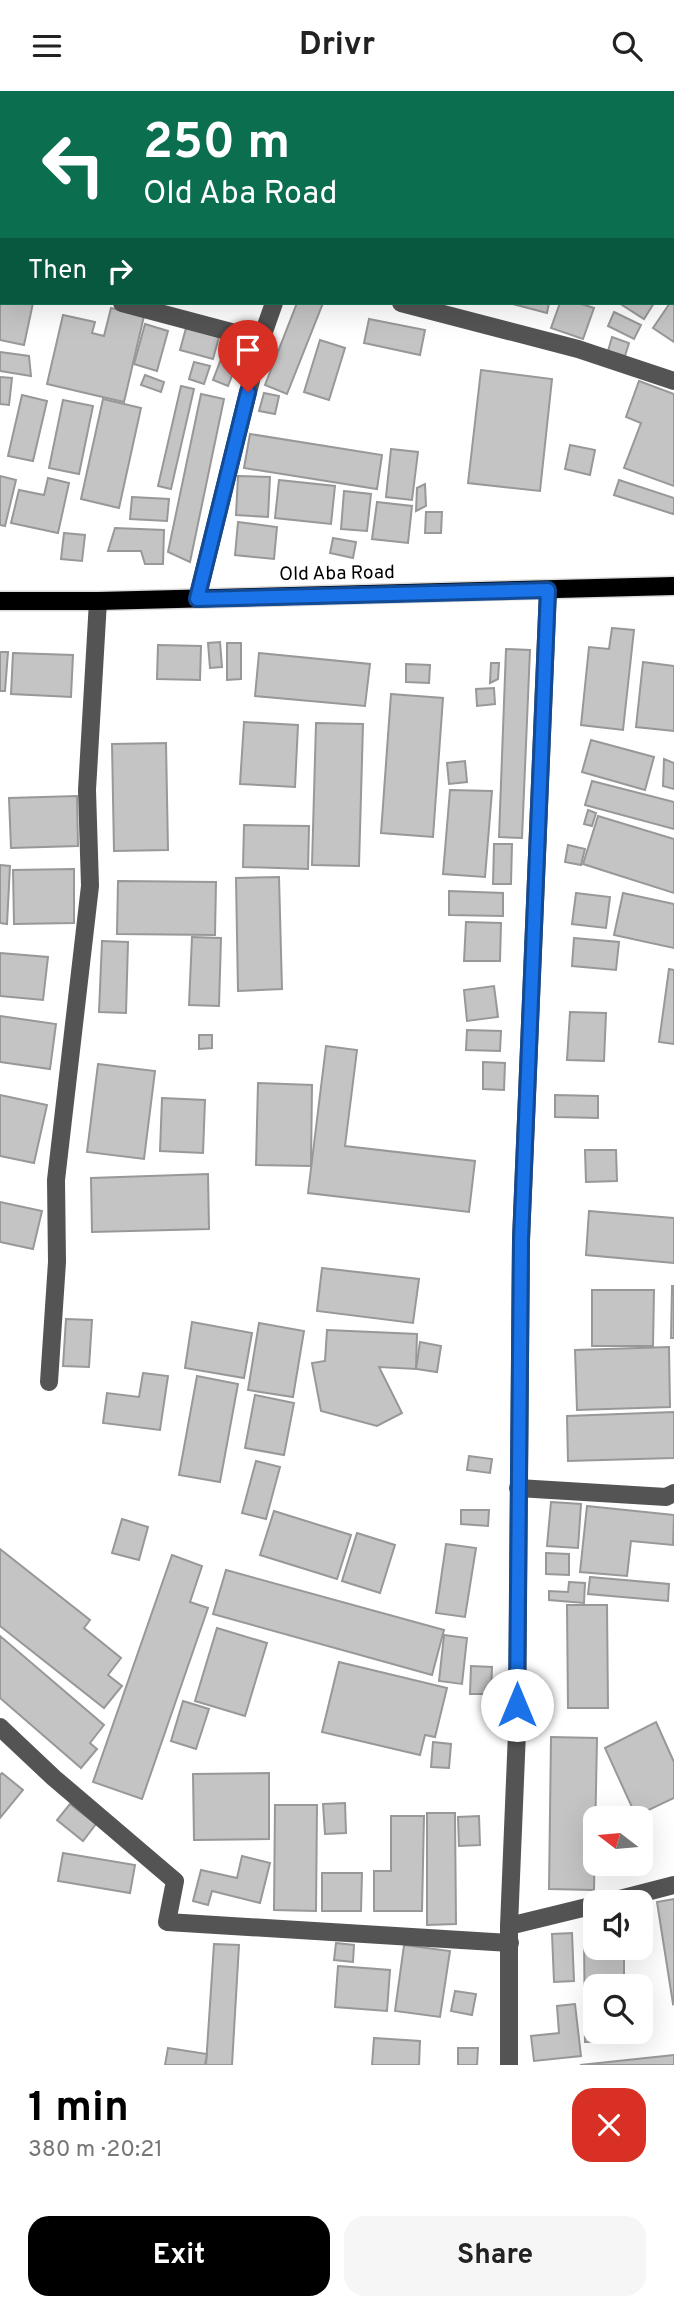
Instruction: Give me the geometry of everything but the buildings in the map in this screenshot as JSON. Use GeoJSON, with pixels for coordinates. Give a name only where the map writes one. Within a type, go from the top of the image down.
{"type":"FeatureCollection","features":[{"type":"Feature","properties":{"kind":"main road","name":"Old Aba Road"},"geometry":{"type":"LineString","coordinates":[[0,601],[197,599],[674,586]]}},
{"type":"Feature","properties":{"kind":"street"},"geometry":{"type":"LineString","coordinates":[[130,305],[261,340]]}},
{"type":"Feature","properties":{"kind":"street"},"geometry":{"type":"LineString","coordinates":[[197,599],[261,340],[273,305]]}},
{"type":"Feature","properties":{"kind":"street"},"geometry":{"type":"LineString","coordinates":[[409,305],[578,349],[674,380]]}},
{"type":"Feature","properties":{"kind":"street"},"geometry":{"type":"LineString","coordinates":[[509,2065],[510,1935],[517,1733],[521,1240],[548,590]]}},
{"type":"Feature","properties":{"kind":"street"},"geometry":{"type":"LineString","coordinates":[[50,1382],[57,1262],[56,1181],[90,886],[87,790],[97,601]]}},
{"type":"Feature","properties":{"kind":"street"},"geometry":{"type":"LineString","coordinates":[[518,1488],[666,1497],[674,1493]]}},
{"type":"Feature","properties":{"kind":"street"},"geometry":{"type":"LineString","coordinates":[[0,1727],[54,1778],[175,1881],[167,1922],[510,1935],[583,1909]]}},
{"type":"Feature","properties":{"kind":"street"},"geometry":{"type":"LineString","coordinates":[[653,1890],[674,1885]]}},
{"type":"Feature","properties":{"kind":"route"},"geometry":{"type":"LineString","coordinates":[[248,392],[197,599],[548,590],[521,1240],[517,1705]]}}]}
